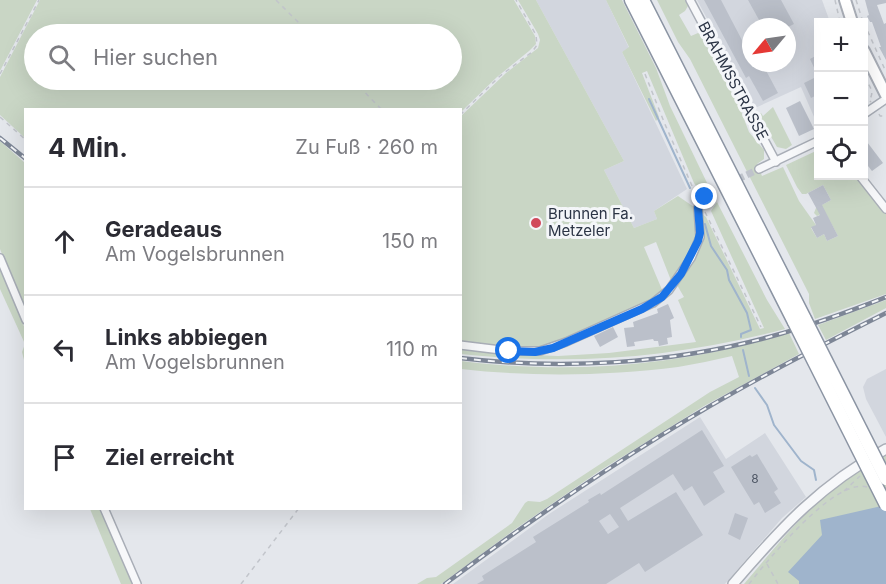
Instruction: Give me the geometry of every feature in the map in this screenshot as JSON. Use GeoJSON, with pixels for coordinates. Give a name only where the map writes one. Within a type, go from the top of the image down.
{"type":"FeatureCollection","features":[{"type":"Feature","properties":{"kind":"highway"},"geometry":{"type":"LineString","coordinates":[[631,0],[886,479]]}},
{"type":"Feature","properties":{"kind":"highway"},"geometry":{"type":"LineString","coordinates":[[643,0],[800,321],[886,505]]}},
{"type":"Feature","properties":{"kind":"main road"},"geometry":{"type":"LineString","coordinates":[[845,0],[851,18]]}},
{"type":"Feature","properties":{"kind":"main road"},"geometry":{"type":"LineString","coordinates":[[868,59],[886,97]]}},
{"type":"Feature","properties":{"kind":"street","name":"BRAHMSSTRASSE"},"geometry":{"type":"LineString","coordinates":[[690,0],[776,162]]}},
{"type":"Feature","properties":{"kind":"street"},"geometry":{"type":"LineString","coordinates":[[868,111],[886,97]]}},
{"type":"Feature","properties":{"kind":"street"},"geometry":{"type":"LineString","coordinates":[[759,169],[814,143]]}},
{"type":"Feature","properties":{"kind":"street"},"geometry":{"type":"LineString","coordinates":[[863,180],[886,209]]}},
{"type":"Feature","properties":{"kind":"street"},"geometry":{"type":"LineString","coordinates":[[462,345],[509,351],[540,351],[566,342],[653,303],[669,290],[691,258],[700,237],[698,208],[709,193]]}},
{"type":"Feature","properties":{"kind":"street"},"geometry":{"type":"LineString","coordinates":[[0,258],[24,315]]}},
{"type":"Feature","properties":{"kind":"street"},"geometry":{"type":"LineString","coordinates":[[733,584],[803,506],[834,482],[886,449]]}},
{"type":"Feature","properties":{"kind":"street"},"geometry":{"type":"LineString","coordinates":[[105,510],[137,584]]}},
{"type":"Feature","properties":{"kind":"path"},"geometry":{"type":"LineString","coordinates":[[26,24],[39,0]]}},
{"type":"Feature","properties":{"kind":"path"},"geometry":{"type":"LineString","coordinates":[[276,0],[300,24]]}},
{"type":"Feature","properties":{"kind":"path"},"geometry":{"type":"LineString","coordinates":[[462,113],[500,76],[532,52],[537,45],[536,35],[516,0]]}},
{"type":"Feature","properties":{"kind":"path"},"geometry":{"type":"LineString","coordinates":[[835,0],[839,18]]}},
{"type":"Feature","properties":{"kind":"path"},"geometry":{"type":"LineString","coordinates":[[856,0],[861,18]]}},
{"type":"Feature","properties":{"kind":"path"},"geometry":{"type":"LineString","coordinates":[[0,74],[24,28]]}},
{"type":"Feature","properties":{"kind":"path"},"geometry":{"type":"LineString","coordinates":[[868,34],[886,72]]}},
{"type":"Feature","properties":{"kind":"path"},"geometry":{"type":"LineString","coordinates":[[363,90],[380,108]]}},
{"type":"Feature","properties":{"kind":"path"},"geometry":{"type":"LineString","coordinates":[[0,117],[24,138]]}},
{"type":"Feature","properties":{"kind":"path"},"geometry":{"type":"LineString","coordinates":[[748,584],[803,521],[824,504],[860,485],[869,488]]}},
{"type":"Feature","properties":{"kind":"path"},"geometry":{"type":"LineString","coordinates":[[241,584],[297,510]]}},
{"type":"Feature","properties":{"kind":"path"},"geometry":{"type":"LineString","coordinates":[[766,563],[778,584]]}},
{"type":"Feature","properties":{"kind":"shaded area"},"geometry":{"type":"Polygon","coordinates":[[[536,0],[606,0],[629,48],[622,52],[687,189],[654,211],[657,219],[634,228],[604,170],[624,161],[536,0]]]}},
{"type":"Feature","properties":{"kind":"shaded area"},"geometry":{"type":"Polygon","coordinates":[[[697,0],[822,0],[829,18],[814,18],[814,117],[801,87],[755,108],[697,0]]]}},
{"type":"Feature","properties":{"kind":"shaded area"},"geometry":{"type":"Polygon","coordinates":[[[886,369],[886,437],[866,399],[863,387],[867,379],[886,369]]]}},
{"type":"Feature","properties":{"kind":"shaded area"},"geometry":{"type":"Polygon","coordinates":[[[700,417],[726,459],[765,433],[806,497],[782,518],[725,584],[453,584],[549,514],[700,417]]]}},
{"type":"Feature","properties":{"kind":"green space"},"geometry":{"type":"Polygon","coordinates":[[[0,0],[37,0],[24,24],[0,71],[0,0]]]}},
{"type":"Feature","properties":{"kind":"green space"},"geometry":{"type":"Polygon","coordinates":[[[40,0],[514,0],[535,36],[536,44],[462,111],[462,108],[24,108],[24,137],[0,115],[0,77],[24,31],[24,90],[462,90],[462,24],[28,24],[40,0]]]}},
{"type":"Feature","properties":{"kind":"green space"},"geometry":{"type":"Polygon","coordinates":[[[518,0],[536,0],[624,161],[604,170],[634,228],[657,219],[654,211],[678,196],[694,207],[697,231],[695,241],[672,283],[656,242],[644,247],[663,292],[655,299],[548,347],[525,350],[462,342],[462,115],[506,73],[538,48],[540,40],[518,0]]]}},
{"type":"Feature","properties":{"kind":"green space"},"geometry":{"type":"Polygon","coordinates":[[[606,0],[622,0],[656,68],[670,106],[709,187],[697,187],[694,183],[647,71],[642,73],[659,117],[656,121],[622,52],[629,47],[606,0]]]}},
{"type":"Feature","properties":{"kind":"green space"},"geometry":{"type":"Polygon","coordinates":[[[657,0],[685,0],[688,6],[679,15],[691,36],[698,33],[701,35],[739,106],[749,132],[764,150],[764,159],[757,164],[762,176],[783,167],[799,201],[816,225],[811,228],[817,238],[824,234],[827,241],[838,236],[825,212],[817,216],[814,213],[816,208],[831,200],[823,185],[802,194],[786,165],[814,152],[814,180],[859,180],[886,213],[886,294],[815,319],[809,303],[809,294],[690,59],[678,42],[657,0]]]}},
{"type":"Feature","properties":{"kind":"green space"},"geometry":{"type":"Polygon","coordinates":[[[773,107],[792,145],[786,149],[777,147],[758,114],[761,113],[763,116],[773,107]]]}},
{"type":"Feature","properties":{"kind":"green space"},"geometry":{"type":"Polygon","coordinates":[[[0,141],[24,162],[24,310],[0,249],[0,141]]]}},
{"type":"Feature","properties":{"kind":"green space"},"geometry":{"type":"Polygon","coordinates":[[[717,202],[767,300],[785,329],[703,347],[624,357],[544,359],[462,354],[462,347],[510,354],[558,356],[609,353],[696,342],[678,300],[684,297],[677,285],[699,245],[702,214],[706,217],[760,329],[764,328],[711,211],[717,202]]]}},
{"type":"Feature","properties":{"kind":"green space"},"geometry":{"type":"Polygon","coordinates":[[[0,267],[24,327],[24,342],[0,289],[0,267]]]}},
{"type":"Feature","properties":{"kind":"green space"},"geometry":{"type":"Polygon","coordinates":[[[886,300],[886,308],[826,340],[818,325],[886,300]]]}},
{"type":"Feature","properties":{"kind":"green space"},"geometry":{"type":"Polygon","coordinates":[[[789,333],[799,354],[704,406],[601,470],[441,584],[417,584],[427,578],[436,577],[512,523],[528,501],[540,502],[547,499],[710,392],[739,377],[732,356],[678,367],[570,374],[462,369],[462,361],[543,367],[626,365],[708,353],[789,333]]]}},
{"type":"Feature","properties":{"kind":"green space"},"geometry":{"type":"Polygon","coordinates":[[[886,455],[886,584],[744,584],[791,529],[826,495],[845,480],[886,455]]]}},
{"type":"Feature","properties":{"kind":"green space"},"geometry":{"type":"Polygon","coordinates":[[[90,510],[100,510],[133,584],[121,584],[90,510]]]}},
{"type":"Feature","properties":{"kind":"water"},"geometry":{"type":"Polygon","coordinates":[[[886,505],[886,584],[799,584],[799,581],[788,572],[822,535],[820,520],[886,505]]]}},
{"type":"Feature","properties":{"kind":"building"},"geometry":{"type":"Polygon","coordinates":[[[704,0],[721,0],[742,40],[742,71],[704,0]]]}},
{"type":"Feature","properties":{"kind":"building"},"geometry":{"type":"Polygon","coordinates":[[[748,0],[781,0],[791,18],[758,18],[748,0]]]}},
{"type":"Feature","properties":{"kind":"building"},"geometry":{"type":"Polygon","coordinates":[[[865,0],[886,0],[886,3],[877,5],[884,24],[886,23],[886,60],[879,47],[881,47],[872,22],[867,16],[869,15],[865,0]]]}},
{"type":"Feature","properties":{"kind":"building"},"geometry":{"type":"Polygon","coordinates":[[[743,72],[767,72],[778,93],[763,101],[749,76],[746,78],[743,72]]]}},
{"type":"Feature","properties":{"kind":"building"},"geometry":{"type":"Polygon","coordinates":[[[814,78],[814,96],[811,98],[804,83],[814,78]]]}},
{"type":"Feature","properties":{"kind":"building"},"geometry":{"type":"Polygon","coordinates":[[[800,101],[814,129],[799,136],[786,108],[800,101]]]}},
{"type":"Feature","properties":{"kind":"building"},"geometry":{"type":"Polygon","coordinates":[[[868,143],[883,163],[872,171],[868,166],[868,143]]]}},
{"type":"Feature","properties":{"kind":"building"},"geometry":{"type":"Polygon","coordinates":[[[823,185],[831,200],[822,205],[838,236],[827,241],[824,234],[817,238],[811,227],[816,225],[813,218],[820,215],[808,193],[823,185]]]}},
{"type":"Feature","properties":{"kind":"building"},"geometry":{"type":"Polygon","coordinates":[[[668,304],[674,318],[670,320],[672,337],[667,338],[668,344],[659,346],[658,341],[653,339],[634,342],[635,346],[627,347],[624,328],[634,327],[633,322],[658,313],[657,309],[668,304]]]}},
{"type":"Feature","properties":{"kind":"building"},"geometry":{"type":"Polygon","coordinates":[[[613,327],[618,337],[600,347],[594,336],[613,327]]]}},
{"type":"Feature","properties":{"kind":"building"},"geometry":{"type":"Polygon","coordinates":[[[702,430],[724,466],[713,472],[725,492],[704,506],[692,486],[684,491],[673,474],[620,508],[628,521],[676,492],[703,535],[645,572],[639,563],[606,584],[477,584],[484,580],[482,576],[536,542],[533,537],[589,502],[588,500],[600,493],[601,495],[702,430]],[[610,514],[599,521],[608,534],[619,527],[610,514]]]}},
{"type":"Feature","properties":{"kind":"building"},"geometry":{"type":"Polygon","coordinates":[[[757,454],[778,489],[774,492],[781,503],[765,513],[759,502],[754,505],[731,467],[750,455],[752,457],[757,454]]]}},
{"type":"Feature","properties":{"kind":"building"},"geometry":{"type":"Polygon","coordinates":[[[735,513],[748,518],[740,540],[728,534],[735,513]]]}},
{"type":"Feature","properties":{"kind":"waterway"},"geometry":{"type":"LineString","coordinates":[[649,99],[690,188]]}},
{"type":"Feature","properties":{"kind":"waterway"},"geometry":{"type":"LineString","coordinates":[[705,224],[711,246],[727,270],[729,280],[747,313],[751,330],[741,334],[741,337]]}},
{"type":"Feature","properties":{"kind":"waterway"},"geometry":{"type":"LineString","coordinates":[[743,350],[749,376]]}},
{"type":"Feature","properties":{"kind":"waterway"},"geometry":{"type":"LineString","coordinates":[[755,388],[767,405],[774,425],[801,461],[814,470],[816,480]]}},
{"type":"Feature","properties":{"kind":"tunnel"},"geometry":{"type":"LineString","coordinates":[[709,193],[759,169]]}},
{"type":"Feature","properties":{"kind":"railway"},"geometry":{"type":"LineString","coordinates":[[0,138],[24,157]]}},
{"type":"Feature","properties":{"kind":"railway"},"geometry":{"type":"LineString","coordinates":[[462,358],[537,364],[655,359],[731,346],[784,333],[886,297]]}},
{"type":"Feature","properties":{"kind":"railway"},"geometry":{"type":"LineString","coordinates":[[445,584],[564,498],[688,419],[730,394],[886,313]]}},
{"type":"Feature","properties":{"kind":"place","name":"Brunnen Fa. Metzeler"},"geometry":{"type":"Point","coordinates":[536,223]}},
{"type":"Feature","properties":{"kind":"route"},"geometry":{"type":"LineString","coordinates":[[509,351],[535,352],[553,348],[642,309],[662,297],[691,258],[700,237],[697,212],[699,204],[705,197]]}}]}
